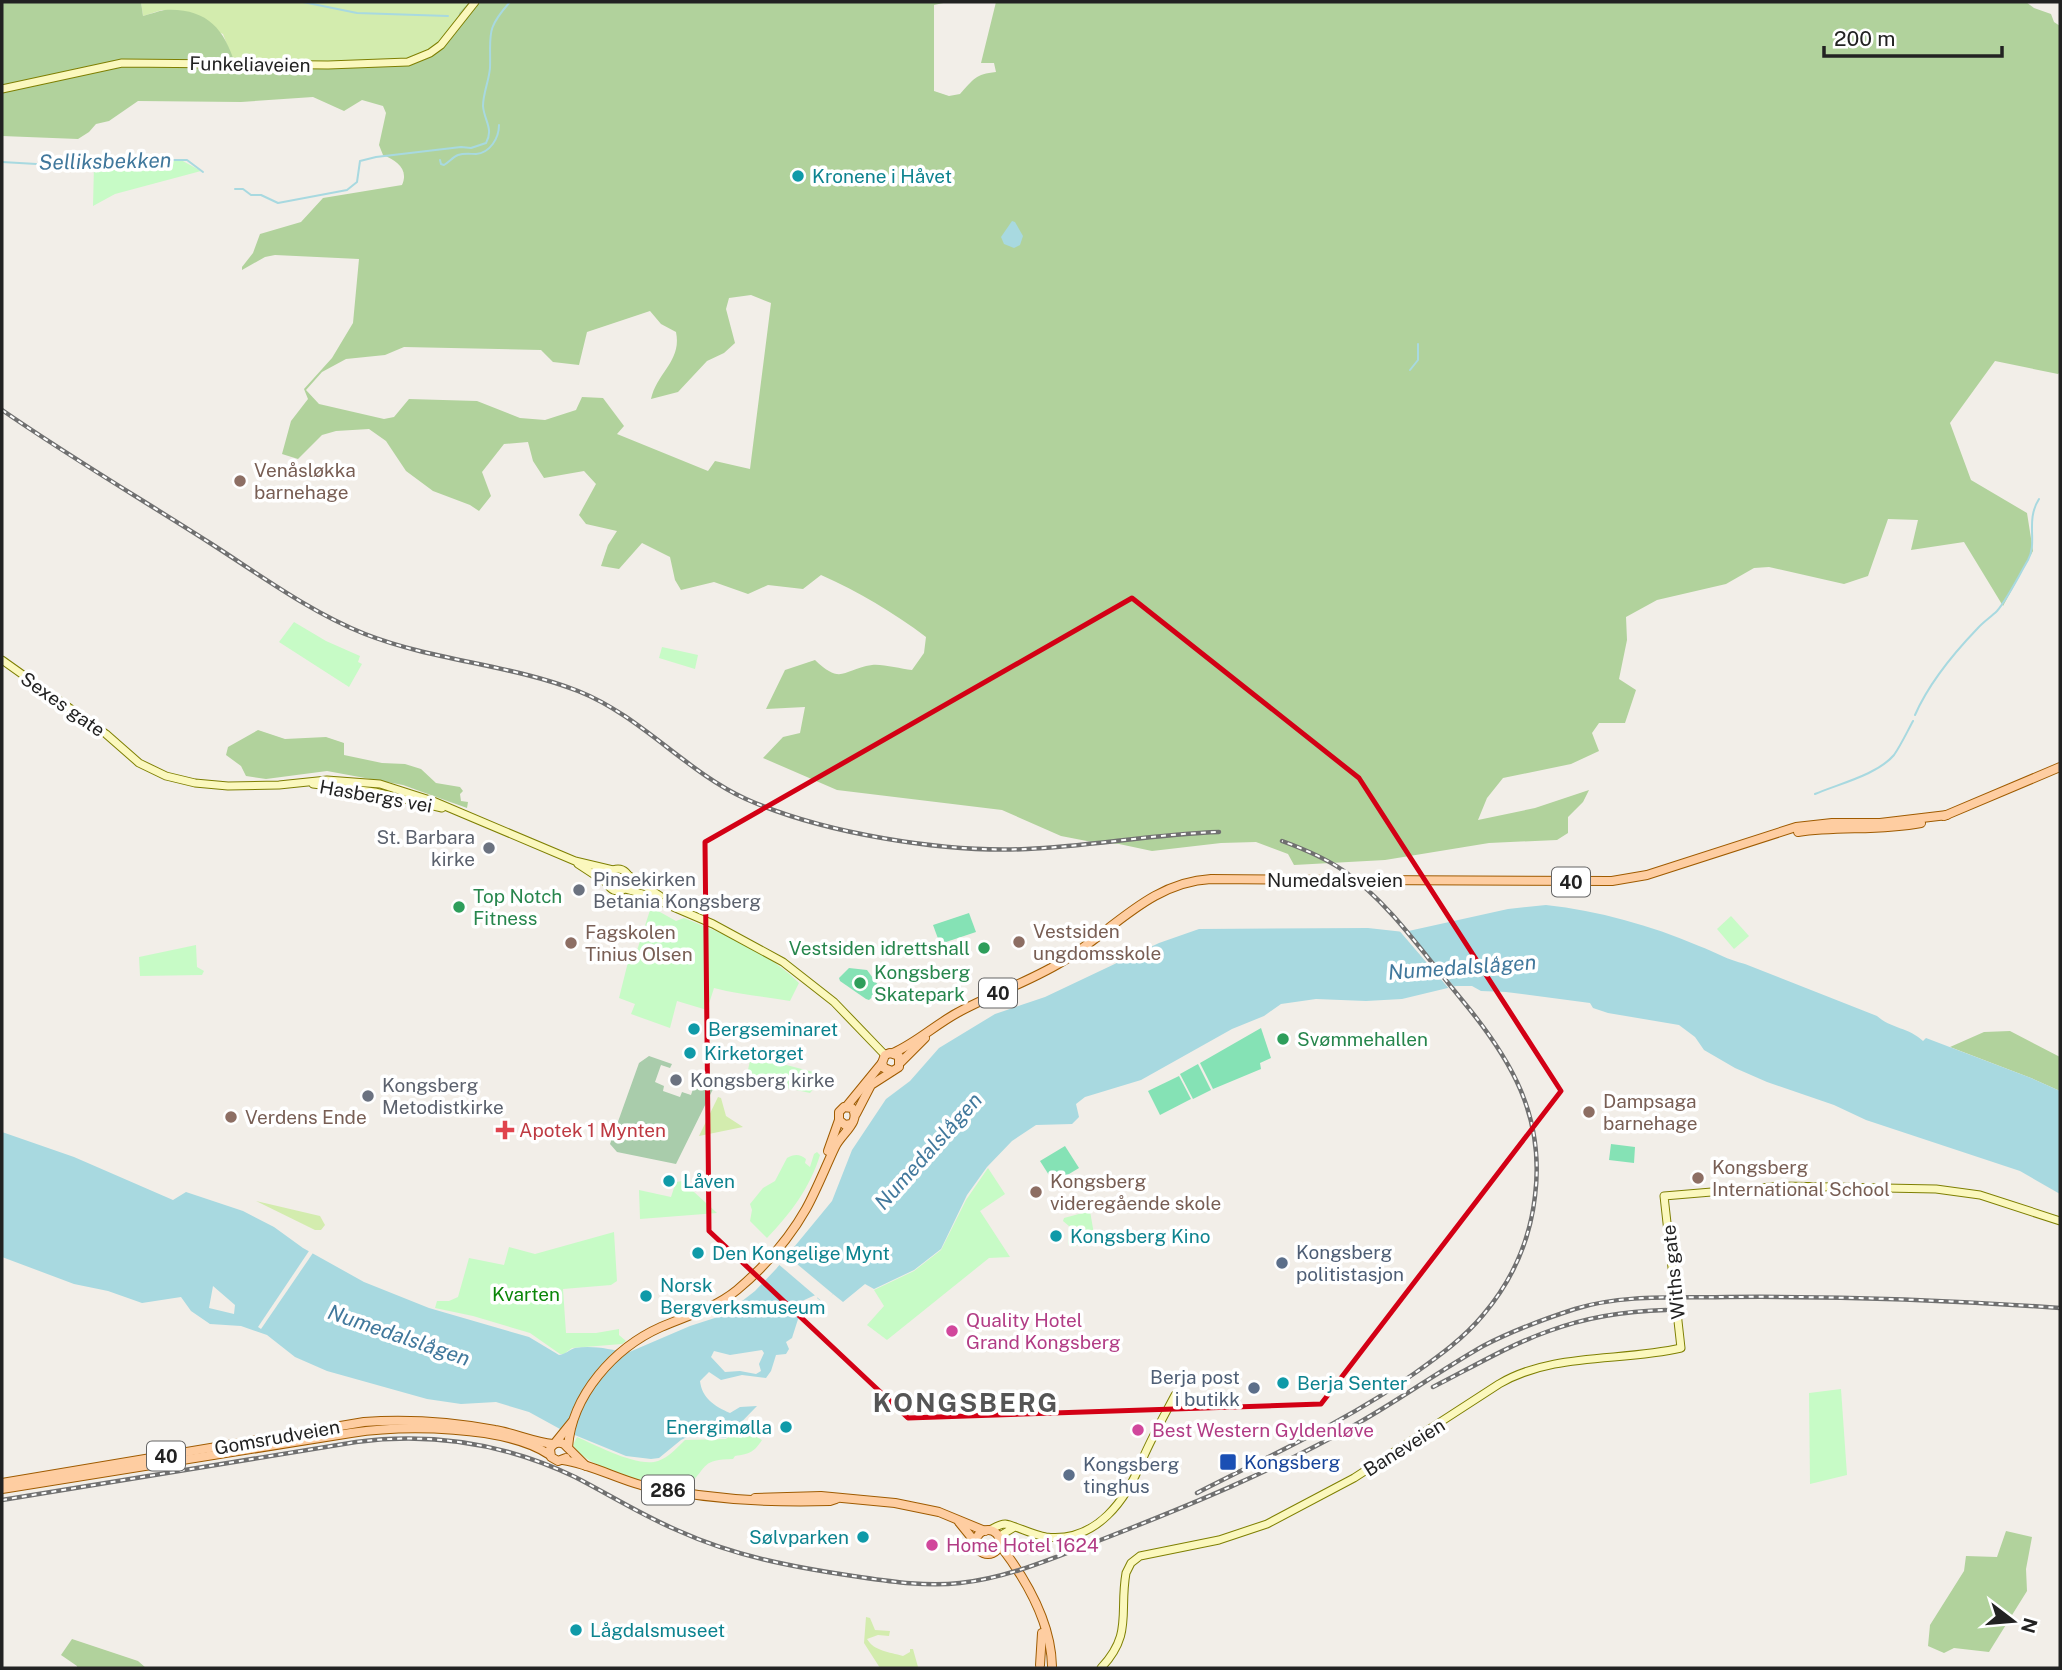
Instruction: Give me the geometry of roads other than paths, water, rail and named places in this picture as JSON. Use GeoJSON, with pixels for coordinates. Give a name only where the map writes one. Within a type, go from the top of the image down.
{"type":"FeatureCollection","features":[{"type":"Feature","properties":{"kind":"main road","name":"Numedalsveien"},"geometry":{"type":"LineString","coordinates":[[846,1107],[887,1057],[964,1009],[1049,969],[1140,903],[1169,888],[1192,881],[1626,879],[1647,875],[1783,830],[1815,824],[1880,823],[1947,815],[2060,767]]}},
{"type":"Feature","properties":{"kind":"main road","name":"Numedalsveien"},"geometry":{"type":"LineString","coordinates":[[901,1062],[930,1030]]}},
{"type":"Feature","properties":{"kind":"main road"},"geometry":{"type":"LineString","coordinates":[[892,1071],[887,1070],[887,1057],[899,1056],[901,1062]]}},
{"type":"Feature","properties":{"kind":"main road","name":"40"},"geometry":{"type":"LineString","coordinates":[[563,1460],[568,1456],[572,1422],[595,1380],[628,1346],[659,1328],[712,1306],[742,1285],[789,1234],[804,1213],[838,1141],[856,1119],[856,1114],[872,1085],[898,1069],[901,1062]]}},
{"type":"Feature","properties":{"kind":"main road"},"geometry":{"type":"LineString","coordinates":[[846,1107],[852,1108],[856,1114]]}},
{"type":"Feature","properties":{"kind":"main road","name":"40"},"geometry":{"type":"LineString","coordinates":[[821,1177],[839,1120],[839,1112],[846,1107]]}},
{"type":"Feature","properties":{"kind":"main road"},"geometry":{"type":"LineString","coordinates":[[839,1120],[845,1125],[850,1124]]}},
{"type":"Feature","properties":{"kind":"main road","name":"Gomsrudveien"},"geometry":{"type":"LineString","coordinates":[[2,1483],[364,1422],[401,1421],[470,1426],[562,1443],[586,1466]]}},
{"type":"Feature","properties":{"kind":"main road","name":"40"},"geometry":{"type":"LineString","coordinates":[[550,1455],[550,1449],[572,1422]]}},
{"type":"Feature","properties":{"kind":"main road","name":"Gomsrudveien"},"geometry":{"type":"LineString","coordinates":[[2,1489],[345,1434],[400,1428],[491,1435],[527,1444],[550,1455],[555,1461],[563,1460],[586,1466],[644,1485],[712,1496],[752,1499],[798,1495],[831,1496],[836,1499],[904,1505],[987,1530]]}},
{"type":"Feature","properties":{"kind":"main road"},"geometry":{"type":"LineString","coordinates":[[954,1518],[979,1550],[1015,1566]]}},
{"type":"Feature","properties":{"kind":"main road"},"geometry":{"type":"LineString","coordinates":[[976,1543],[978,1535],[987,1530]]}},
{"type":"Feature","properties":{"kind":"main road","name":"286"},"geometry":{"type":"LineString","coordinates":[[987,1530],[999,1542],[1031,1591],[1042,1620],[1053,1667]]}},
{"type":"Feature","properties":{"kind":"main road"},"geometry":{"type":"LineString","coordinates":[[989,1554],[997,1550],[999,1542]]}},
{"type":"Feature","properties":{"kind":"main road","name":"286"},"geometry":{"type":"LineString","coordinates":[[1038,1667],[1043,1650],[1042,1620]]}},
{"type":"Feature","properties":{"kind":"main road","name":"286"},"geometry":{"type":"LineString","coordinates":[[1038,1667],[1046,1663],[1053,1667]]}},
{"type":"Feature","properties":{"kind":"street","name":"Funkeliaveien"},"geometry":{"type":"LineString","coordinates":[[2,89],[104,65],[130,62],[328,65],[408,62],[430,53],[441,44],[475,2]]}},
{"type":"Feature","properties":{"kind":"street","name":"Sexes gate"},"geometry":{"type":"LineString","coordinates":[[2,660],[125,750]]}},
{"type":"Feature","properties":{"kind":"street","name":"Hasbergs vei"},"geometry":{"type":"LineString","coordinates":[[125,750],[149,769],[189,782],[240,786],[306,783],[375,792],[445,808],[575,861],[613,870],[622,869],[650,892],[702,916],[713,924]]}},
{"type":"Feature","properties":{"kind":"street","name":"Hasbergs vei"},"geometry":{"type":"LineString","coordinates":[[575,861],[616,891],[625,889],[643,894],[713,924],[749,942],[792,969],[842,1009],[887,1057]]}},
{"type":"Feature","properties":{"kind":"street"},"geometry":{"type":"LineString","coordinates":[[607,883],[607,877],[613,870]]}},
{"type":"Feature","properties":{"kind":"street"},"geometry":{"type":"LineString","coordinates":[[625,889],[629,883],[628,875]]}},
{"type":"Feature","properties":{"kind":"street","name":"Withs gate"},"geometry":{"type":"LineString","coordinates":[[1681,1348],[1664,1196],[1764,1187],[1936,1189],[1992,1199],[2060,1221]]}},
{"type":"Feature","properties":{"kind":"street","name":"Baneveien"},"geometry":{"type":"LineString","coordinates":[[1101,1668],[1124,1632],[1124,1584],[1127,1569],[1140,1556],[1219,1541],[1267,1524],[1354,1478],[1499,1384],[1522,1372],[1681,1348]]}},
{"type":"Feature","properties":{"kind":"street"},"geometry":{"type":"LineString","coordinates":[[987,1530],[1005,1524],[1050,1537],[1067,1536],[1085,1531],[1112,1513],[1128,1488],[1130,1478],[1143,1458],[1174,1395]]}},
{"type":"Feature","properties":{"kind":"street"},"geometry":{"type":"LineString","coordinates":[[999,1542],[1003,1534],[1013,1528]]}},
{"type":"Feature","properties":{"kind":"water"},"geometry":{"type":"Polygon","coordinates":[[[1012,221],[1023,236],[1020,245],[1014,248],[1004,244],[1001,237],[1012,221]]]}},
{"type":"Feature","properties":{"kind":"water","name":"Numedalslågen"},"geometry":{"type":"Polygon","coordinates":[[[1546,905],[1605,915],[1662,932],[1877,1016],[1923,1041],[1926,1038],[2060,1091],[2060,1194],[2020,1171],[1866,1120],[1834,1105],[1735,1068],[1704,1050],[1695,1037],[1679,1025],[1608,1013],[1593,1008],[1590,1003],[1456,986],[1402,999],[1316,999],[1281,1004],[1264,1016],[1232,1029],[1141,1080],[1085,1097],[1076,1104],[1079,1117],[1072,1124],[1036,1125],[1012,1141],[987,1167],[967,1195],[941,1249],[914,1270],[874,1289],[865,1284],[843,1302],[833,1294],[823,1303],[817,1298],[820,1293],[802,1301],[797,1309],[799,1316],[792,1338],[786,1342],[789,1349],[786,1354],[776,1355],[766,1378],[742,1375],[721,1380],[709,1372],[700,1381],[706,1397],[714,1404],[730,1413],[740,1407],[757,1406],[726,1438],[691,1435],[659,1458],[626,1456],[560,1429],[529,1412],[496,1402],[461,1404],[427,1399],[327,1371],[295,1357],[267,1335],[241,1326],[210,1324],[191,1311],[181,1297],[142,1303],[108,1291],[74,1284],[2,1257],[2,1132],[74,1157],[173,1200],[186,1192],[243,1211],[364,1282],[429,1308],[529,1337],[559,1355],[575,1348],[588,1347],[627,1353],[690,1326],[724,1315],[755,1291],[832,1201],[852,1150],[886,1099],[910,1081],[939,1048],[995,1014],[1045,997],[1159,943],[1199,929],[1368,928],[1404,932],[1508,909],[1546,905]],[[213,1286],[209,1308],[234,1314],[235,1305],[213,1286]],[[762,1350],[730,1355],[714,1351],[711,1357],[725,1372],[756,1374],[761,1371],[759,1364],[764,1353],[762,1350]]]}},
{"type":"Feature","properties":{"kind":"waterway"},"geometry":{"type":"LineString","coordinates":[[303,2],[357,13],[448,16]]}},
{"type":"Feature","properties":{"kind":"waterway"},"geometry":{"type":"LineString","coordinates":[[235,189],[243,189],[251,195],[261,195],[278,203],[347,190],[357,182],[360,161],[461,147],[471,148],[486,143],[489,129],[483,106],[490,68],[491,33],[496,19],[510,2]]}},
{"type":"Feature","properties":{"kind":"waterway"},"geometry":{"type":"LineString","coordinates":[[440,160],[444,165],[458,155],[486,151],[495,140],[499,125]]}},
{"type":"Feature","properties":{"kind":"waterway","name":"Selliksbekken"},"geometry":{"type":"LineString","coordinates":[[2,162],[54,165],[61,161],[67,164],[123,160],[187,160],[203,172]]}},
{"type":"Feature","properties":{"kind":"waterway"},"geometry":{"type":"LineString","coordinates":[[1410,370],[1418,360],[1418,344]]}},
{"type":"Feature","properties":{"kind":"waterway"},"geometry":{"type":"LineString","coordinates":[[1915,715],[1942,669],[1979,626],[1997,611],[2028,560],[2032,546],[2033,515],[2039,499]]}},
{"type":"Feature","properties":{"kind":"waterway"},"geometry":{"type":"LineString","coordinates":[[1815,794],[1868,773],[1887,762],[1897,751],[1913,721]]}},
{"type":"Feature","properties":{"kind":"railway"},"geometry":{"type":"LineString","coordinates":[[2,410],[325,615],[391,643],[525,674],[578,691],[622,714],[724,787],[776,811],[846,831],[958,848],[1027,849],[1219,832]]}},
{"type":"Feature","properties":{"kind":"railway"},"geometry":{"type":"LineString","coordinates":[[1197,1493],[1363,1407],[1415,1373],[1459,1339],[1476,1323],[1503,1288],[1524,1244],[1533,1212],[1537,1167],[1535,1140],[1521,1090],[1495,1044],[1421,949],[1377,899],[1337,866],[1282,841]]}},
{"type":"Feature","properties":{"kind":"railway"},"geometry":{"type":"LineString","coordinates":[[2,1500],[356,1442],[384,1439],[440,1440],[495,1449],[549,1466],[666,1525],[742,1554],[808,1569],[879,1580],[920,1584],[960,1583],[995,1577],[1047,1560],[1231,1486],[1360,1422],[1483,1346],[1540,1321],[1593,1304],[1650,1298],[1810,1297],[2060,1308]]}},
{"type":"Feature","properties":{"kind":"railway"},"geometry":{"type":"LineString","coordinates":[[1433,1387],[1519,1343],[1563,1326],[1607,1316],[1666,1310]]}},
{"type":"Feature","properties":{"kind":"place","name":"Kronene i Håvet"},"geometry":{"type":"Point","coordinates":[798,176]}},
{"type":"Feature","properties":{"kind":"place","name":"Venåsløkka barnehage"},"geometry":{"type":"Point","coordinates":[240,481]}},
{"type":"Feature","properties":{"kind":"place","name":"St. Barbara kirke"},"geometry":{"type":"Point","coordinates":[489,848]}},
{"type":"Feature","properties":{"kind":"place","name":"Pinsekirken Betania Kongsberg"},"geometry":{"type":"Point","coordinates":[579,890]}},
{"type":"Feature","properties":{"kind":"place","name":"Top Notch Fitness"},"geometry":{"type":"Point","coordinates":[459,907]}},
{"type":"Feature","properties":{"kind":"place","name":"Vestsiden ungdomsskole"},"geometry":{"type":"Point","coordinates":[1019,942]}},
{"type":"Feature","properties":{"kind":"place","name":"Fagskolen Tinius Olsen"},"geometry":{"type":"Point","coordinates":[571,943]}},
{"type":"Feature","properties":{"kind":"place","name":"Vestsiden idrettshall"},"geometry":{"type":"Point","coordinates":[984,948]}},
{"type":"Feature","properties":{"kind":"place","name":"Kongsberg Skatepark"},"geometry":{"type":"Point","coordinates":[860,983]}},
{"type":"Feature","properties":{"kind":"place","name":"Bergseminaret"},"geometry":{"type":"Point","coordinates":[694,1029]}},
{"type":"Feature","properties":{"kind":"place","name":"Svømmehallen"},"geometry":{"type":"Point","coordinates":[1283,1039]}},
{"type":"Feature","properties":{"kind":"place","name":"Kirketorget"},"geometry":{"type":"Point","coordinates":[690,1053]}},
{"type":"Feature","properties":{"kind":"place","name":"Kongsberg kirke"},"geometry":{"type":"Point","coordinates":[676,1080]}},
{"type":"Feature","properties":{"kind":"place","name":"Kongsberg Metodistkirke"},"geometry":{"type":"Point","coordinates":[368,1096]}},
{"type":"Feature","properties":{"kind":"place","name":"Dampsaga barnehage"},"geometry":{"type":"Point","coordinates":[1589,1112]}},
{"type":"Feature","properties":{"kind":"place","name":"Verdens Ende"},"geometry":{"type":"Point","coordinates":[231,1117]}},
{"type":"Feature","properties":{"kind":"place","name":"Apotek 1 Mynten"},"geometry":{"type":"Point","coordinates":[505,1130]}},
{"type":"Feature","properties":{"kind":"place","name":"Kongsberg International School"},"geometry":{"type":"Point","coordinates":[1698,1178]}},
{"type":"Feature","properties":{"kind":"place","name":"Låven"},"geometry":{"type":"Point","coordinates":[669,1181]}},
{"type":"Feature","properties":{"kind":"place","name":"Kongsberg videregående skole"},"geometry":{"type":"Point","coordinates":[1036,1192]}},
{"type":"Feature","properties":{"kind":"place","name":"Kongsberg Kino"},"geometry":{"type":"Point","coordinates":[1056,1236]}},
{"type":"Feature","properties":{"kind":"place","name":"Den Kongelige Mynt"},"geometry":{"type":"Point","coordinates":[698,1253]}},
{"type":"Feature","properties":{"kind":"place","name":"Kongsberg politistasjon"},"geometry":{"type":"Point","coordinates":[1282,1263]}},
{"type":"Feature","properties":{"kind":"place","name":"Norsk Bergverksmuseum"},"geometry":{"type":"Point","coordinates":[646,1296]}},
{"type":"Feature","properties":{"kind":"place","name":"Quality Hotel Grand Kongsberg"},"geometry":{"type":"Point","coordinates":[952,1331]}},
{"type":"Feature","properties":{"kind":"place","name":"Berja Senter"},"geometry":{"type":"Point","coordinates":[1283,1383]}},
{"type":"Feature","properties":{"kind":"place","name":"Berja post i butikk"},"geometry":{"type":"Point","coordinates":[1254,1388]}},
{"type":"Feature","properties":{"kind":"place","name":"Energimølla"},"geometry":{"type":"Point","coordinates":[786,1427]}},
{"type":"Feature","properties":{"kind":"place","name":"Best Western Gyldenløve"},"geometry":{"type":"Point","coordinates":[1138,1430]}},
{"type":"Feature","properties":{"kind":"place","name":"Kongsberg"},"geometry":{"type":"Point","coordinates":[1228,1462]}},
{"type":"Feature","properties":{"kind":"place","name":"Kongsberg tinghus"},"geometry":{"type":"Point","coordinates":[1069,1475]}},
{"type":"Feature","properties":{"kind":"place","name":"Sølvparken"},"geometry":{"type":"Point","coordinates":[863,1537]}},
{"type":"Feature","properties":{"kind":"place","name":"Home Hotel 1624"},"geometry":{"type":"Point","coordinates":[932,1545]}},
{"type":"Feature","properties":{"kind":"place","name":"Lågdalsmuseet"},"geometry":{"type":"Point","coordinates":[576,1630]}},
{"type":"Feature","properties":{"kind":"district","name":"KONGSBERG"},"geometry":{"type":"Point","coordinates":[966,1402]}},
{"type":"Feature","properties":{"kind":"park label","name":"Kvarten"},"geometry":{"type":"Point","coordinates":[526,1294]}}]}
